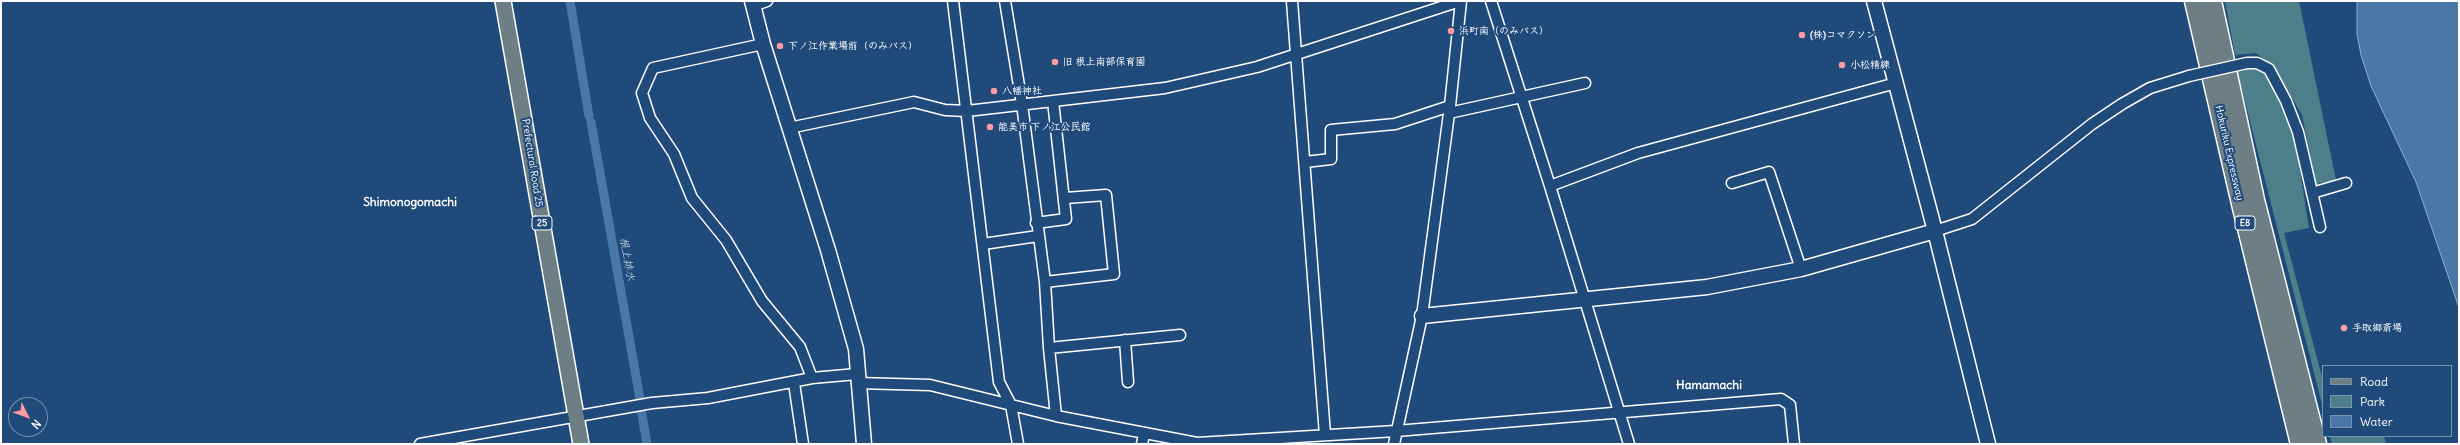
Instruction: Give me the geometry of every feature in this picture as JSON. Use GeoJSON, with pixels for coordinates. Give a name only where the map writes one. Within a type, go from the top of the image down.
{"type":"FeatureCollection","features":[{"type":"Feature","properties":{"kind":"highway","name":"Hokuriku Expressway"},"geometry":{"type":"LineString","coordinates":[[2194,1],[2247,231],[2300,444]]}},
{"type":"Feature","properties":{"kind":"highway","name":"Hokuriku Expressway"},"geometry":{"type":"LineString","coordinates":[[2212,1],[2255,200],[2317,444]]}},
{"type":"Feature","properties":{"kind":"main road","name":"Prefectural Road 25"},"geometry":{"type":"LineString","coordinates":[[503,1],[581,444]]}},
{"type":"Feature","properties":{"kind":"street"},"geometry":{"type":"LineString","coordinates":[[767,1],[753,3],[763,44],[828,250],[856,349],[857,379],[864,444]]}},
{"type":"Feature","properties":{"kind":"street"},"geometry":{"type":"LineString","coordinates":[[953,1],[999,382],[1011,405],[1018,444]]}},
{"type":"Feature","properties":{"kind":"street"},"geometry":{"type":"LineString","coordinates":[[1005,1],[1022,104],[1036,223],[1045,282],[1049,348],[1056,416]]}},
{"type":"Feature","properties":{"kind":"street"},"geometry":{"type":"LineString","coordinates":[[1292,1],[1325,435]]}},
{"type":"Feature","properties":{"kind":"street"},"geometry":{"type":"LineString","coordinates":[[789,128],[914,102],[945,110],[967,111],[1165,88],[1257,67],[1460,1],[1450,110],[1422,316],[1394,444]]}},
{"type":"Feature","properties":{"kind":"street"},"geometry":{"type":"LineString","coordinates":[[1491,1],[1550,186],[1629,444]]}},
{"type":"Feature","properties":{"kind":"street"},"geometry":{"type":"LineString","coordinates":[[1874,1],[1935,231],[1988,444]]}},
{"type":"Feature","properties":{"kind":"street"},"geometry":{"type":"LineString","coordinates":[[763,44],[652,68],[642,93],[650,118],[674,154],[692,198],[726,240],[762,301],[800,347],[812,378]]}},
{"type":"Feature","properties":{"kind":"street"},"geometry":{"type":"LineString","coordinates":[[1422,316],[1584,301],[1707,287],[1801,269],[1935,231],[1972,219],[2092,124],[2150,88],[2189,76],[2247,63],[2257,63],[2269,69],[2276,81],[2298,132],[2320,227]]}},
{"type":"Feature","properties":{"kind":"street"},"geometry":{"type":"LineString","coordinates":[[1305,162],[1331,159],[1331,130],[1395,124],[1450,110],[1522,97],[1585,83]]}},
{"type":"Feature","properties":{"kind":"street"},"geometry":{"type":"LineString","coordinates":[[1550,186],[1638,154],[1896,83]]}},
{"type":"Feature","properties":{"kind":"street"},"geometry":{"type":"LineString","coordinates":[[1036,223],[1066,219],[1065,198],[1053,101]]}},
{"type":"Feature","properties":{"kind":"street"},"geometry":{"type":"LineString","coordinates":[[1732,184],[1769,172],[1801,269]]}},
{"type":"Feature","properties":{"kind":"street"},"geometry":{"type":"LineString","coordinates":[[2312,193],[2346,183]]}},
{"type":"Feature","properties":{"kind":"street"},"geometry":{"type":"LineString","coordinates":[[1045,282],[1114,274],[1106,195],[1065,198]]}},
{"type":"Feature","properties":{"kind":"street"},"geometry":{"type":"LineString","coordinates":[[982,244],[1038,236]]}},
{"type":"Feature","properties":{"kind":"street"},"geometry":{"type":"LineString","coordinates":[[1049,348],[1180,335]]}},
{"type":"Feature","properties":{"kind":"street"},"geometry":{"type":"LineString","coordinates":[[1125,340],[1128,382]]}},
{"type":"Feature","properties":{"kind":"street"},"geometry":{"type":"LineString","coordinates":[[420,444],[652,403],[708,398],[794,383],[812,378],[857,379],[930,385],[1056,416],[1182,442],[1197,443],[1396,431],[1781,399],[1790,405],[1794,444]]}},
{"type":"Feature","properties":{"kind":"street"},"geometry":{"type":"LineString","coordinates":[[794,383],[803,444]]}},
{"type":"Feature","properties":{"kind":"street"},"geometry":{"type":"LineString","coordinates":[[1142,444],[1144,434]]}},
{"type":"Feature","properties":{"kind":"green space"},"geometry":{"type":"Polygon","coordinates":[[[2225,1],[2299,1],[2336,180],[2316,184],[2302,115],[2276,70],[2256,53],[2235,55],[2225,1]]]}},
{"type":"Feature","properties":{"kind":"green space"},"geometry":{"type":"Polygon","coordinates":[[[2249,67],[2260,69],[2270,79],[2294,133],[2309,228],[2284,233],[2322,377],[2322,404],[2237,70],[2249,67]]]}},
{"type":"Feature","properties":{"kind":"green space"},"geometry":{"type":"Polygon","coordinates":[[[2330,437],[2384,437],[2386,444],[2332,444],[2330,437]]]}},
{"type":"Feature","properties":{"kind":"water"},"geometry":{"type":"Polygon","coordinates":[[[2357,1],[2459,1],[2459,308],[2416,182],[2371,86],[2361,55],[2357,34],[2357,1]]]}},
{"type":"Feature","properties":{"kind":"waterway","name":"根上排水"},"geometry":{"type":"LineString","coordinates":[[570,1],[589,116]]}},
{"type":"Feature","properties":{"kind":"waterway","name":"根上排水"},"geometry":{"type":"LineString","coordinates":[[591,122],[640,399]]}},
{"type":"Feature","properties":{"kind":"waterway","name":"根上排水"},"geometry":{"type":"LineString","coordinates":[[641,409],[647,444]]}},
{"type":"Feature","properties":{"kind":"place","name":"浜町南（のみバス）"},"geometry":{"type":"Point","coordinates":[1451,31]}},
{"type":"Feature","properties":{"kind":"place","name":"(株)コマクソン"},"geometry":{"type":"Point","coordinates":[1802,35]}},
{"type":"Feature","properties":{"kind":"place","name":"下ノ江作業場前（のみバス）"},"geometry":{"type":"Point","coordinates":[780,46]}},
{"type":"Feature","properties":{"kind":"place","name":"旧 根上南部保育園"},"geometry":{"type":"Point","coordinates":[1055,62]}},
{"type":"Feature","properties":{"kind":"place","name":"小松精練"},"geometry":{"type":"Point","coordinates":[1842,65]}},
{"type":"Feature","properties":{"kind":"place","name":"八幡神社"},"geometry":{"type":"Point","coordinates":[994,91]}},
{"type":"Feature","properties":{"kind":"place","name":"能美市 下ノ江公民館"},"geometry":{"type":"Point","coordinates":[990,127]}},
{"type":"Feature","properties":{"kind":"place","name":"手取郷斎場"},"geometry":{"type":"Point","coordinates":[2344,328]}},
{"type":"Feature","properties":{"kind":"district","name":"Shimonogomachi"},"geometry":{"type":"Point","coordinates":[410,203]}},
{"type":"Feature","properties":{"kind":"district","name":"Hamamachi"},"geometry":{"type":"Point","coordinates":[1709,386]}}]}
